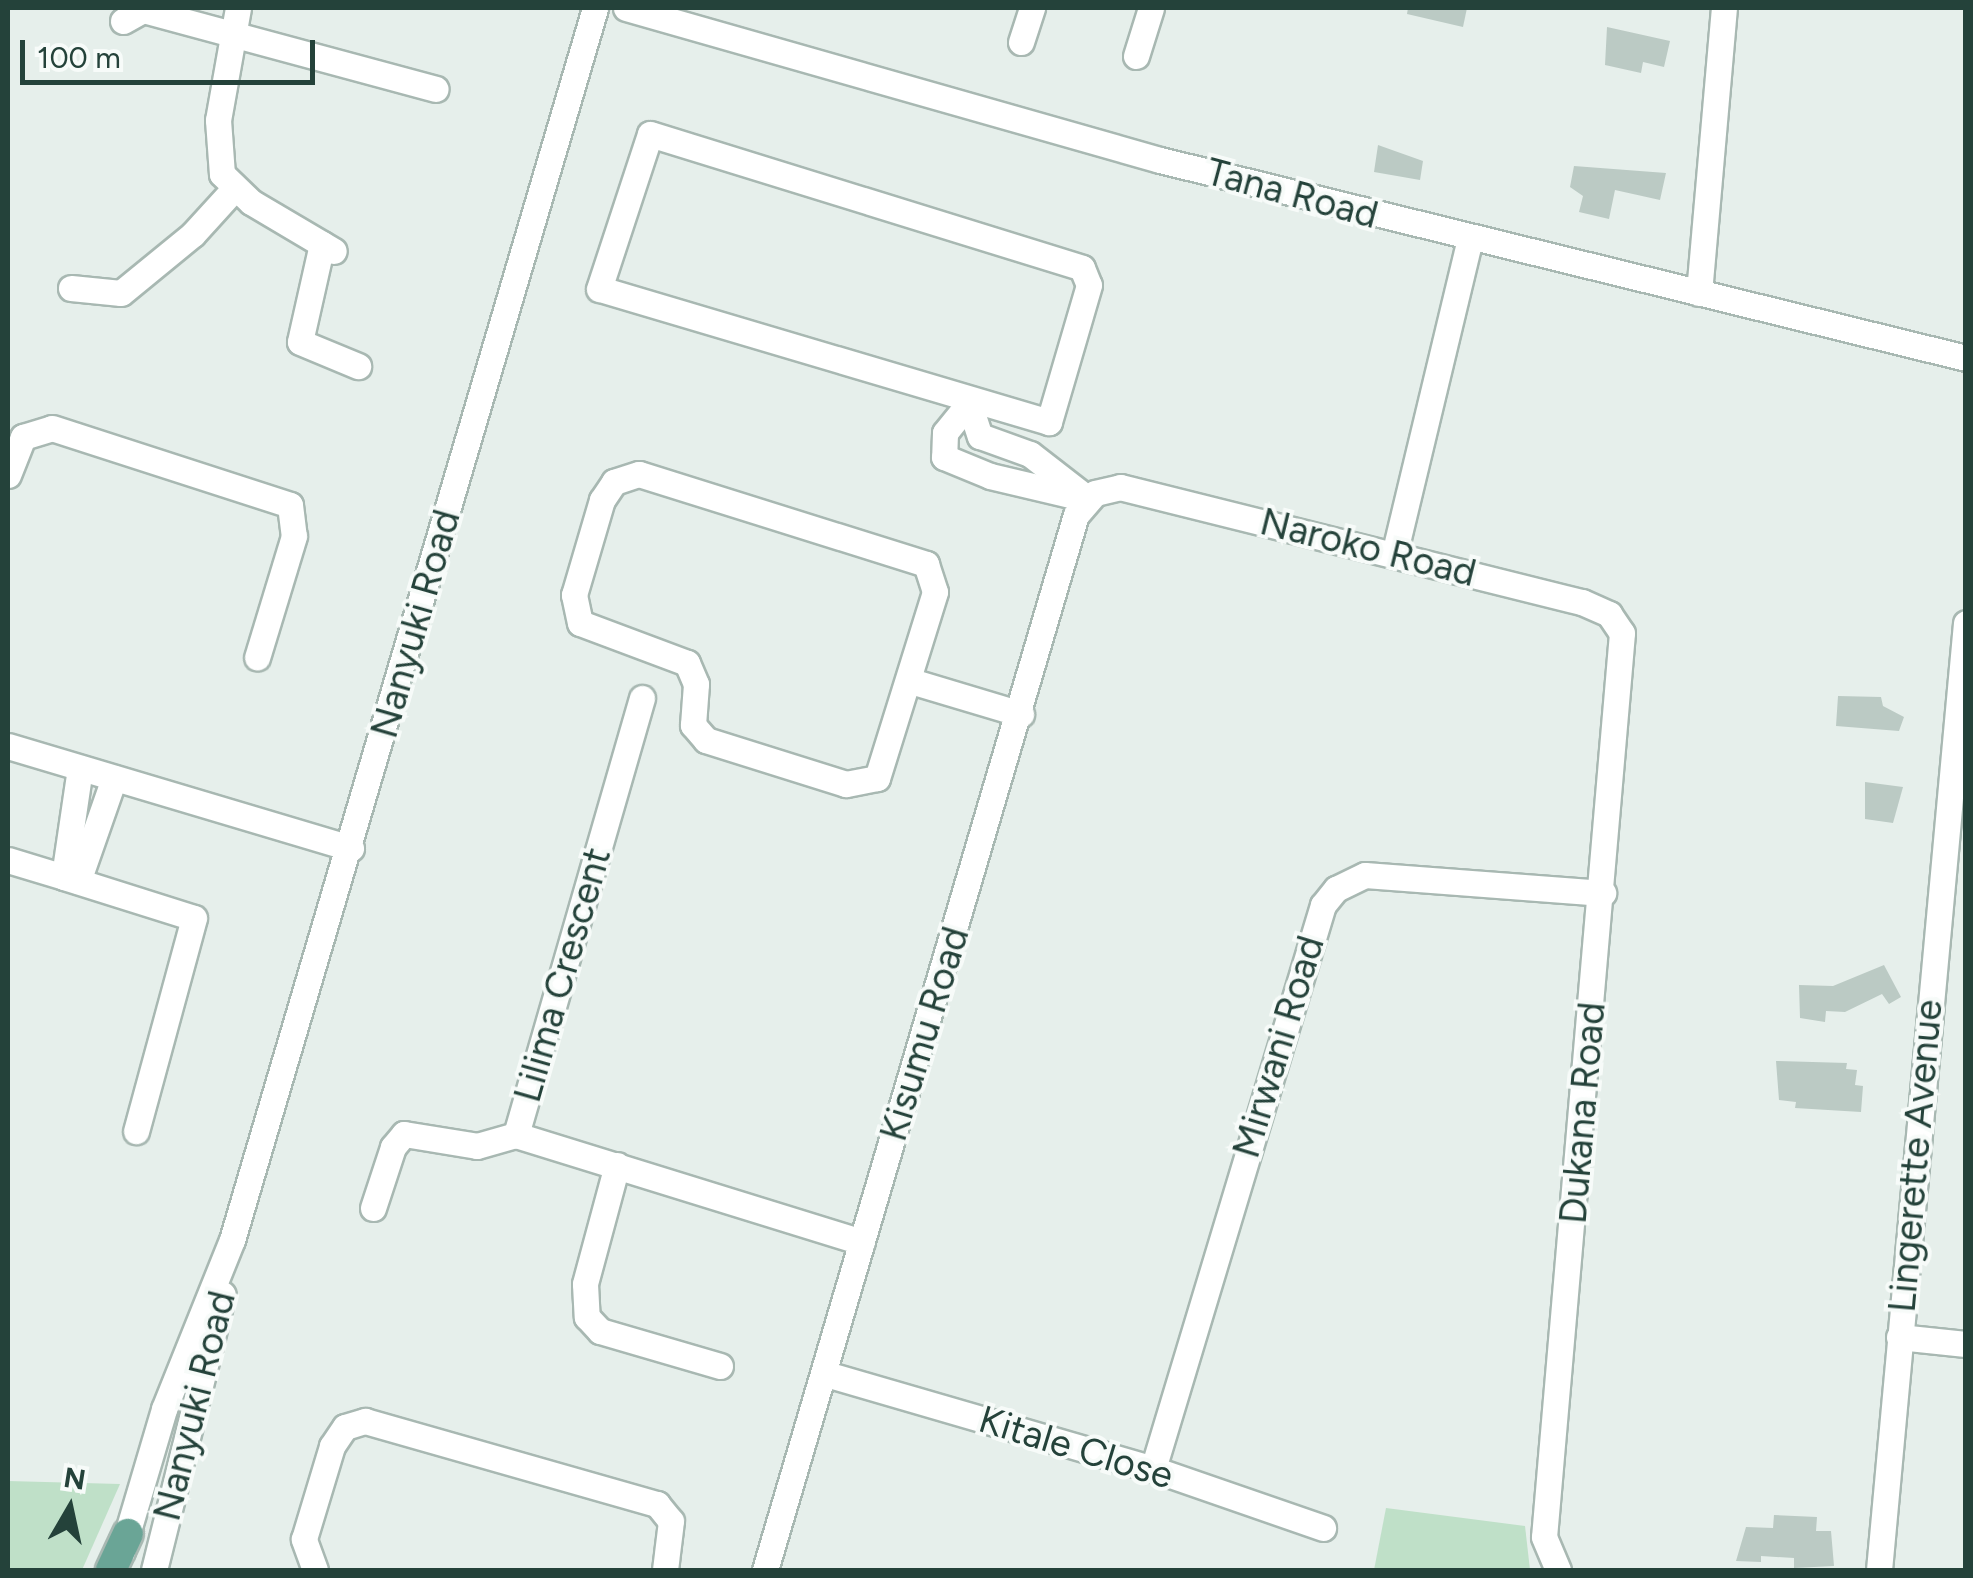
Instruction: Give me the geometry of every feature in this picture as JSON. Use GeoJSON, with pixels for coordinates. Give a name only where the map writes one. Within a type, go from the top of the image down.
{"type":"FeatureCollection","features":[{"type":"Feature","properties":{"kind":"main road"},"geometry":{"type":"LineString","coordinates":[[114,1570],[128,1534]]}},
{"type":"Feature","properties":{"kind":"street"},"geometry":{"type":"LineString","coordinates":[[238,8],[216,158],[234,189],[328,248],[300,342],[358,366]]}},
{"type":"Feature","properties":{"kind":"street","name":"Nanyuki Road"},"geometry":{"type":"LineString","coordinates":[[154,1570],[232,1240],[351,848],[594,8]]}},
{"type":"Feature","properties":{"kind":"street","name":"Tana Road"},"geometry":{"type":"LineString","coordinates":[[626,8],[1160,160],[1966,358]]}},
{"type":"Feature","properties":{"kind":"street"},"geometry":{"type":"LineString","coordinates":[[1020,42],[1032,8]]}},
{"type":"Feature","properties":{"kind":"street"},"geometry":{"type":"LineString","coordinates":[[1136,56],[1151,8]]}},
{"type":"Feature","properties":{"kind":"street"},"geometry":{"type":"LineString","coordinates":[[1699,294],[1724,8]]}},
{"type":"Feature","properties":{"kind":"street"},"geometry":{"type":"LineString","coordinates":[[124,21],[143,10],[233,38],[436,90]]}},
{"type":"Feature","properties":{"kind":"street"},"geometry":{"type":"LineString","coordinates":[[650,134],[1082,268],[1089,285],[1049,422],[969,403],[599,290],[650,134]]}},
{"type":"Feature","properties":{"kind":"street"},"geometry":{"type":"LineString","coordinates":[[71,288],[121,294],[193,234],[234,189]]}},
{"type":"Feature","properties":{"kind":"street"},"geometry":{"type":"LineString","coordinates":[[1394,555],[1470,239]]}},
{"type":"Feature","properties":{"kind":"street"},"geometry":{"type":"LineString","coordinates":[[969,403],[980,436],[1030,454],[1087,498]]}},
{"type":"Feature","properties":{"kind":"street"},"geometry":{"type":"LineString","coordinates":[[969,403],[945,433],[944,457],[990,476],[1087,498]]}},
{"type":"Feature","properties":{"kind":"street"},"geometry":{"type":"LineString","coordinates":[[8,475],[23,437],[52,428],[282,499],[295,513],[257,658]]}},
{"type":"Feature","properties":{"kind":"street"},"geometry":{"type":"LineString","coordinates":[[649,476],[914,556],[936,584],[911,681],[885,764],[868,783],[846,784],[706,740],[693,725],[696,684],[687,664],[600,633],[576,616],[574,595],[608,488],[622,477],[649,476]]}},
{"type":"Feature","properties":{"kind":"street","name":"Naroko Road"},"geometry":{"type":"LineString","coordinates":[[1087,498],[1120,487],[1598,608],[1616,622],[1624,651]]}},
{"type":"Feature","properties":{"kind":"street","name":"Kisumu Road"},"geometry":{"type":"LineString","coordinates":[[765,1570],[1021,714],[1072,529],[1087,498]]}},
{"type":"Feature","properties":{"kind":"street","name":"Lingerette Avenue"},"geometry":{"type":"LineString","coordinates":[[1880,1570],[1899,1337],[1959,768],[1966,622]]}},
{"type":"Feature","properties":{"kind":"street","name":"Dukana Road"},"geometry":{"type":"LineString","coordinates":[[1558,1570],[1544,1537],[1624,651]]}},
{"type":"Feature","properties":{"kind":"street"},"geometry":{"type":"LineString","coordinates":[[911,681],[1021,714]]}},
{"type":"Feature","properties":{"kind":"street","name":"Lilima Crescent"},"geometry":{"type":"LineString","coordinates":[[642,698],[516,1135],[862,1242]]}},
{"type":"Feature","properties":{"kind":"street"},"geometry":{"type":"LineString","coordinates":[[8,746],[351,848]]}},
{"type":"Feature","properties":{"kind":"street"},"geometry":{"type":"LineString","coordinates":[[71,879],[83,825],[80,768]]}},
{"type":"Feature","properties":{"kind":"street"},"geometry":{"type":"LineString","coordinates":[[83,825],[114,778]]}},
{"type":"Feature","properties":{"kind":"street"},"geometry":{"type":"LineString","coordinates":[[8,860],[194,918],[136,1131]]}},
{"type":"Feature","properties":{"kind":"street","name":"Mirwani Road"},"geometry":{"type":"LineString","coordinates":[[1153,1469],[1323,905],[1336,890],[1365,875],[1603,893]]}},
{"type":"Feature","properties":{"kind":"street"},"geometry":{"type":"LineString","coordinates":[[373,1208],[404,1134],[477,1146],[516,1135]]}},
{"type":"Feature","properties":{"kind":"street"},"geometry":{"type":"LineString","coordinates":[[617,1165],[585,1284],[587,1317],[600,1331],[720,1366]]}},
{"type":"Feature","properties":{"kind":"street","name":"Nanyuki Road"},"geometry":{"type":"LineString","coordinates":[[128,1534],[164,1409],[232,1240]]}},
{"type":"Feature","properties":{"kind":"street"},"geometry":{"type":"LineString","coordinates":[[1899,1337],[1966,1344]]}},
{"type":"Feature","properties":{"kind":"street","name":"Kitale Close"},"geometry":{"type":"LineString","coordinates":[[826,1374],[1153,1469],[1323,1528]]}},
{"type":"Feature","properties":{"kind":"street"},"geometry":{"type":"LineString","coordinates":[[315,1570],[304,1540],[332,1446],[345,1426],[365,1422],[657,1504],[671,1521],[665,1570]]}},
{"type":"Feature","properties":{"kind":"green space"},"geometry":{"type":"Polygon","coordinates":[[[8,1481],[120,1484],[82,1570],[8,1570],[8,1481]]]}},
{"type":"Feature","properties":{"kind":"green space"},"geometry":{"type":"Polygon","coordinates":[[[1386,1508],[1525,1526],[1530,1570],[1374,1570],[1386,1508]]]}},
{"type":"Feature","properties":{"kind":"building"},"geometry":{"type":"Polygon","coordinates":[[[1408,8],[1467,8],[1463,27],[1407,14],[1408,8]]]}},
{"type":"Feature","properties":{"kind":"building"},"geometry":{"type":"Polygon","coordinates":[[[1607,27],[1670,41],[1664,67],[1643,62],[1641,73],[1605,65],[1607,27]]]}},
{"type":"Feature","properties":{"kind":"building"},"geometry":{"type":"Polygon","coordinates":[[[1378,145],[1423,161],[1420,180],[1374,172],[1378,145]]]}},
{"type":"Feature","properties":{"kind":"building"},"geometry":{"type":"Polygon","coordinates":[[[1574,166],[1666,173],[1660,200],[1615,190],[1609,219],[1579,212],[1583,196],[1570,187],[1574,166]]]}},
{"type":"Feature","properties":{"kind":"building"},"geometry":{"type":"Polygon","coordinates":[[[1838,696],[1881,697],[1883,706],[1904,717],[1899,731],[1836,726],[1838,696]]]}},
{"type":"Feature","properties":{"kind":"building"},"geometry":{"type":"Polygon","coordinates":[[[1865,782],[1903,787],[1893,823],[1865,819],[1865,782]]]}},
{"type":"Feature","properties":{"kind":"building"},"geometry":{"type":"Polygon","coordinates":[[[1884,965],[1901,997],[1889,1004],[1882,994],[1845,1012],[1826,1011],[1825,1022],[1800,1018],[1799,985],[1833,986],[1884,965]]]}},
{"type":"Feature","properties":{"kind":"building"},"geometry":{"type":"Polygon","coordinates":[[[1776,1061],[1847,1063],[1846,1069],[1857,1070],[1855,1085],[1863,1086],[1861,1112],[1795,1108],[1796,1102],[1779,1100],[1776,1061]]]}},
{"type":"Feature","properties":{"kind":"building"},"geometry":{"type":"Polygon","coordinates":[[[1774,1515],[1817,1517],[1816,1531],[1831,1531],[1834,1566],[1794,1568],[1794,1558],[1761,1556],[1761,1562],[1736,1561],[1746,1527],[1773,1528],[1774,1515]]]}}]}
